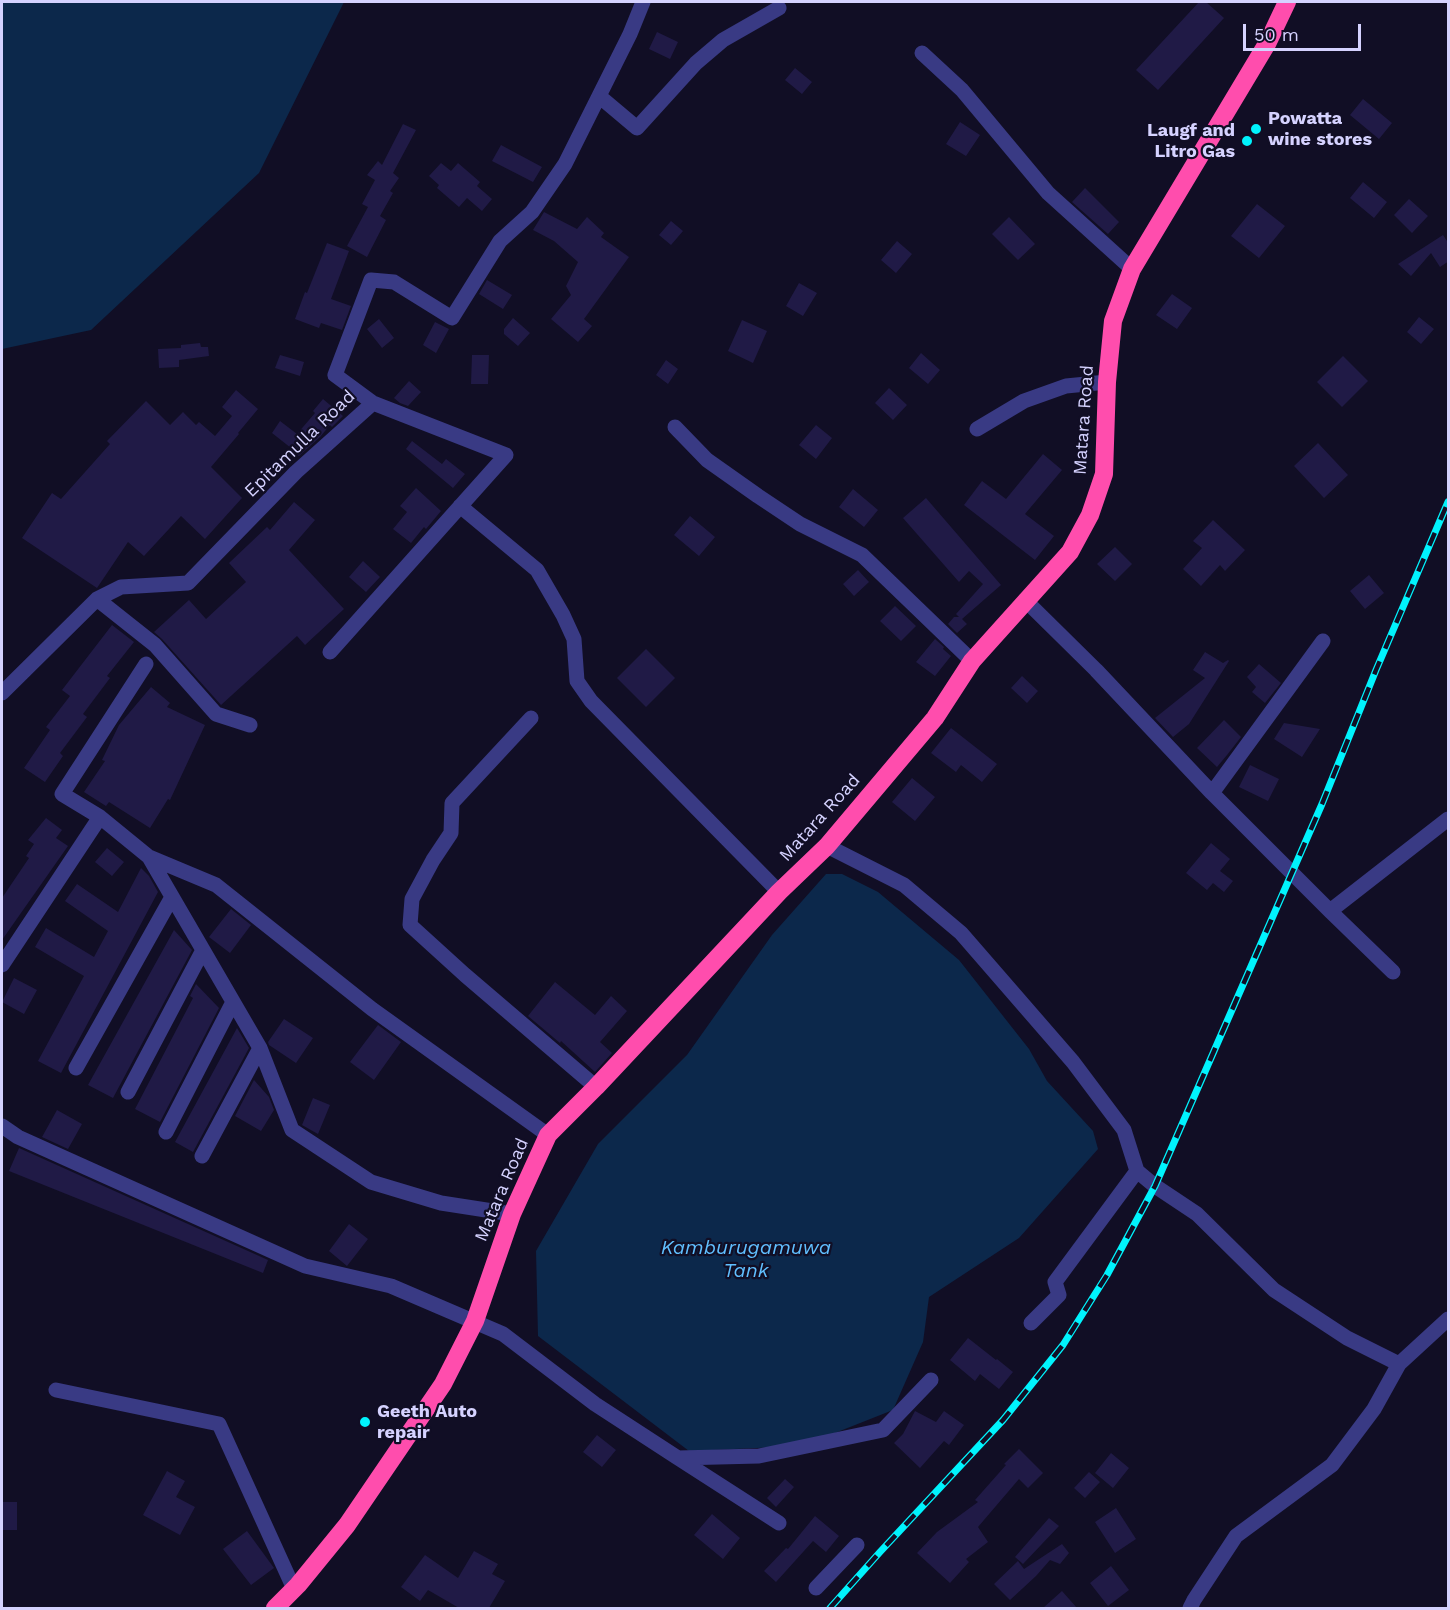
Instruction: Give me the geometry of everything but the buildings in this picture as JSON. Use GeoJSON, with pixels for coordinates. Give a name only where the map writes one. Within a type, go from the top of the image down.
{"type":"FeatureCollection","features":[{"type":"Feature","properties":{"kind":"highway","name":"Matara Road"},"geometry":{"type":"LineString","coordinates":[[275,1608],[347,1526],[443,1384],[475,1321],[512,1214],[548,1135],[779,892],[827,846],[935,718],[972,661],[1070,552],[1090,515],[1104,474],[1107,382],[1113,321],[1132,269],[1268,42],[1287,2]]}},
{"type":"Feature","properties":{"kind":"street","name":"Epitamulla Road"},"geometry":{"type":"LineString","coordinates":[[2,693],[98,599],[121,587],[188,584],[296,472],[373,403],[335,375],[371,280],[394,282],[452,318],[500,241],[532,212],[565,164],[630,34],[643,2]]}},
{"type":"Feature","properties":{"kind":"street"},"geometry":{"type":"LineString","coordinates":[[599,96],[637,128],[696,63],[723,40],[779,8]]}},
{"type":"Feature","properties":{"kind":"street"},"geometry":{"type":"LineString","coordinates":[[922,53],[962,90],[1048,193],[1132,269]]}},
{"type":"Feature","properties":{"kind":"street"},"geometry":{"type":"LineString","coordinates":[[977,429],[1023,401],[1066,386],[1107,382]]}},
{"type":"Feature","properties":{"kind":"street"},"geometry":{"type":"LineString","coordinates":[[330,652],[506,455],[373,403]]}},
{"type":"Feature","properties":{"kind":"street"},"geometry":{"type":"LineString","coordinates":[[675,427],[707,460],[758,496],[800,524],[862,555],[972,661]]}},
{"type":"Feature","properties":{"kind":"street"},"geometry":{"type":"LineString","coordinates":[[460,506],[537,570],[574,639],[577,681],[591,701],[779,892]]}},
{"type":"Feature","properties":{"kind":"street"},"geometry":{"type":"LineString","coordinates":[[98,599],[155,645],[216,714],[250,725]]}},
{"type":"Feature","properties":{"kind":"street"},"geometry":{"type":"LineString","coordinates":[[1025,600],[1096,670],[1212,793],[1394,972]]}},
{"type":"Feature","properties":{"kind":"street"},"geometry":{"type":"LineString","coordinates":[[1212,793],[1323,641]]}},
{"type":"Feature","properties":{"kind":"street"},"geometry":{"type":"LineString","coordinates":[[146,664],[62,794],[100,817],[149,856],[216,885],[372,1009],[548,1135]]}},
{"type":"Feature","properties":{"kind":"street"},"geometry":{"type":"LineString","coordinates":[[531,718],[452,804],[451,833],[412,900],[410,925],[596,1087]]}},
{"type":"Feature","properties":{"kind":"street"},"geometry":{"type":"LineString","coordinates":[[2,965],[100,817]]}},
{"type":"Feature","properties":{"kind":"street"},"geometry":{"type":"LineString","coordinates":[[1330,911],[1449,819]]}},
{"type":"Feature","properties":{"kind":"street"},"geometry":{"type":"LineString","coordinates":[[827,846],[904,885],[961,933],[1073,1062],[1124,1130],[1137,1171],[1197,1214],[1274,1290],[1347,1338],[1399,1364]]}},
{"type":"Feature","properties":{"kind":"street"},"geometry":{"type":"LineString","coordinates":[[149,856],[261,1048],[291,1130],[371,1182],[441,1203],[512,1214]]}},
{"type":"Feature","properties":{"kind":"street"},"geometry":{"type":"LineString","coordinates":[[76,1068],[172,897]]}},
{"type":"Feature","properties":{"kind":"street"},"geometry":{"type":"LineString","coordinates":[[128,1092],[203,950]]}},
{"type":"Feature","properties":{"kind":"street"},"geometry":{"type":"LineString","coordinates":[[166,1132],[233,1002]]}},
{"type":"Feature","properties":{"kind":"street"},"geometry":{"type":"LineString","coordinates":[[202,1156],[261,1048]]}},
{"type":"Feature","properties":{"kind":"street"},"geometry":{"type":"LineString","coordinates":[[2,1126],[18,1137],[305,1266],[391,1286],[503,1334],[595,1404],[779,1523]]}},
{"type":"Feature","properties":{"kind":"street"},"geometry":{"type":"LineString","coordinates":[[1031,1323],[1059,1295],[1055,1282],[1137,1171]]}},
{"type":"Feature","properties":{"kind":"street"},"geometry":{"type":"LineString","coordinates":[[1190,1608],[1236,1536],[1332,1465],[1374,1409],[1399,1364],[1449,1319]]}},
{"type":"Feature","properties":{"kind":"street"},"geometry":{"type":"LineString","coordinates":[[678,1458],[759,1456],[883,1430],[931,1380]]}},
{"type":"Feature","properties":{"kind":"street"},"geometry":{"type":"LineString","coordinates":[[56,1390],[219,1424],[294,1589]]}},
{"type":"Feature","properties":{"kind":"street"},"geometry":{"type":"LineString","coordinates":[[816,1588],[857,1545]]}},
{"type":"Feature","properties":{"kind":"water"},"geometry":{"type":"Polygon","coordinates":[[[2,2],[344,2],[259,173],[91,330],[2,349],[2,2]]]}},
{"type":"Feature","properties":{"kind":"water","name":"Kamburugamuwa Tank"},"geometry":{"type":"Polygon","coordinates":[[[826,874],[842,874],[878,892],[959,960],[1029,1049],[1047,1081],[1093,1131],[1098,1149],[1019,1238],[929,1297],[923,1342],[893,1410],[802,1446],[689,1451],[538,1336],[536,1251],[598,1144],[687,1055],[772,935],[826,874]]]}},
{"type":"Feature","properties":{"kind":"railway"},"geometry":{"type":"LineString","coordinates":[[830,1608],[1003,1420],[1063,1345],[1107,1275],[1155,1186],[1322,804],[1448,502]]}},
{"type":"Feature","properties":{"kind":"place","name":"Powatta wine stores"},"geometry":{"type":"Point","coordinates":[1256,129]}},
{"type":"Feature","properties":{"kind":"place","name":"Laugf and Litro Gas"},"geometry":{"type":"Point","coordinates":[1247,141]}},
{"type":"Feature","properties":{"kind":"place","name":"Geeth Auto repair"},"geometry":{"type":"Point","coordinates":[365,1422]}}]}
